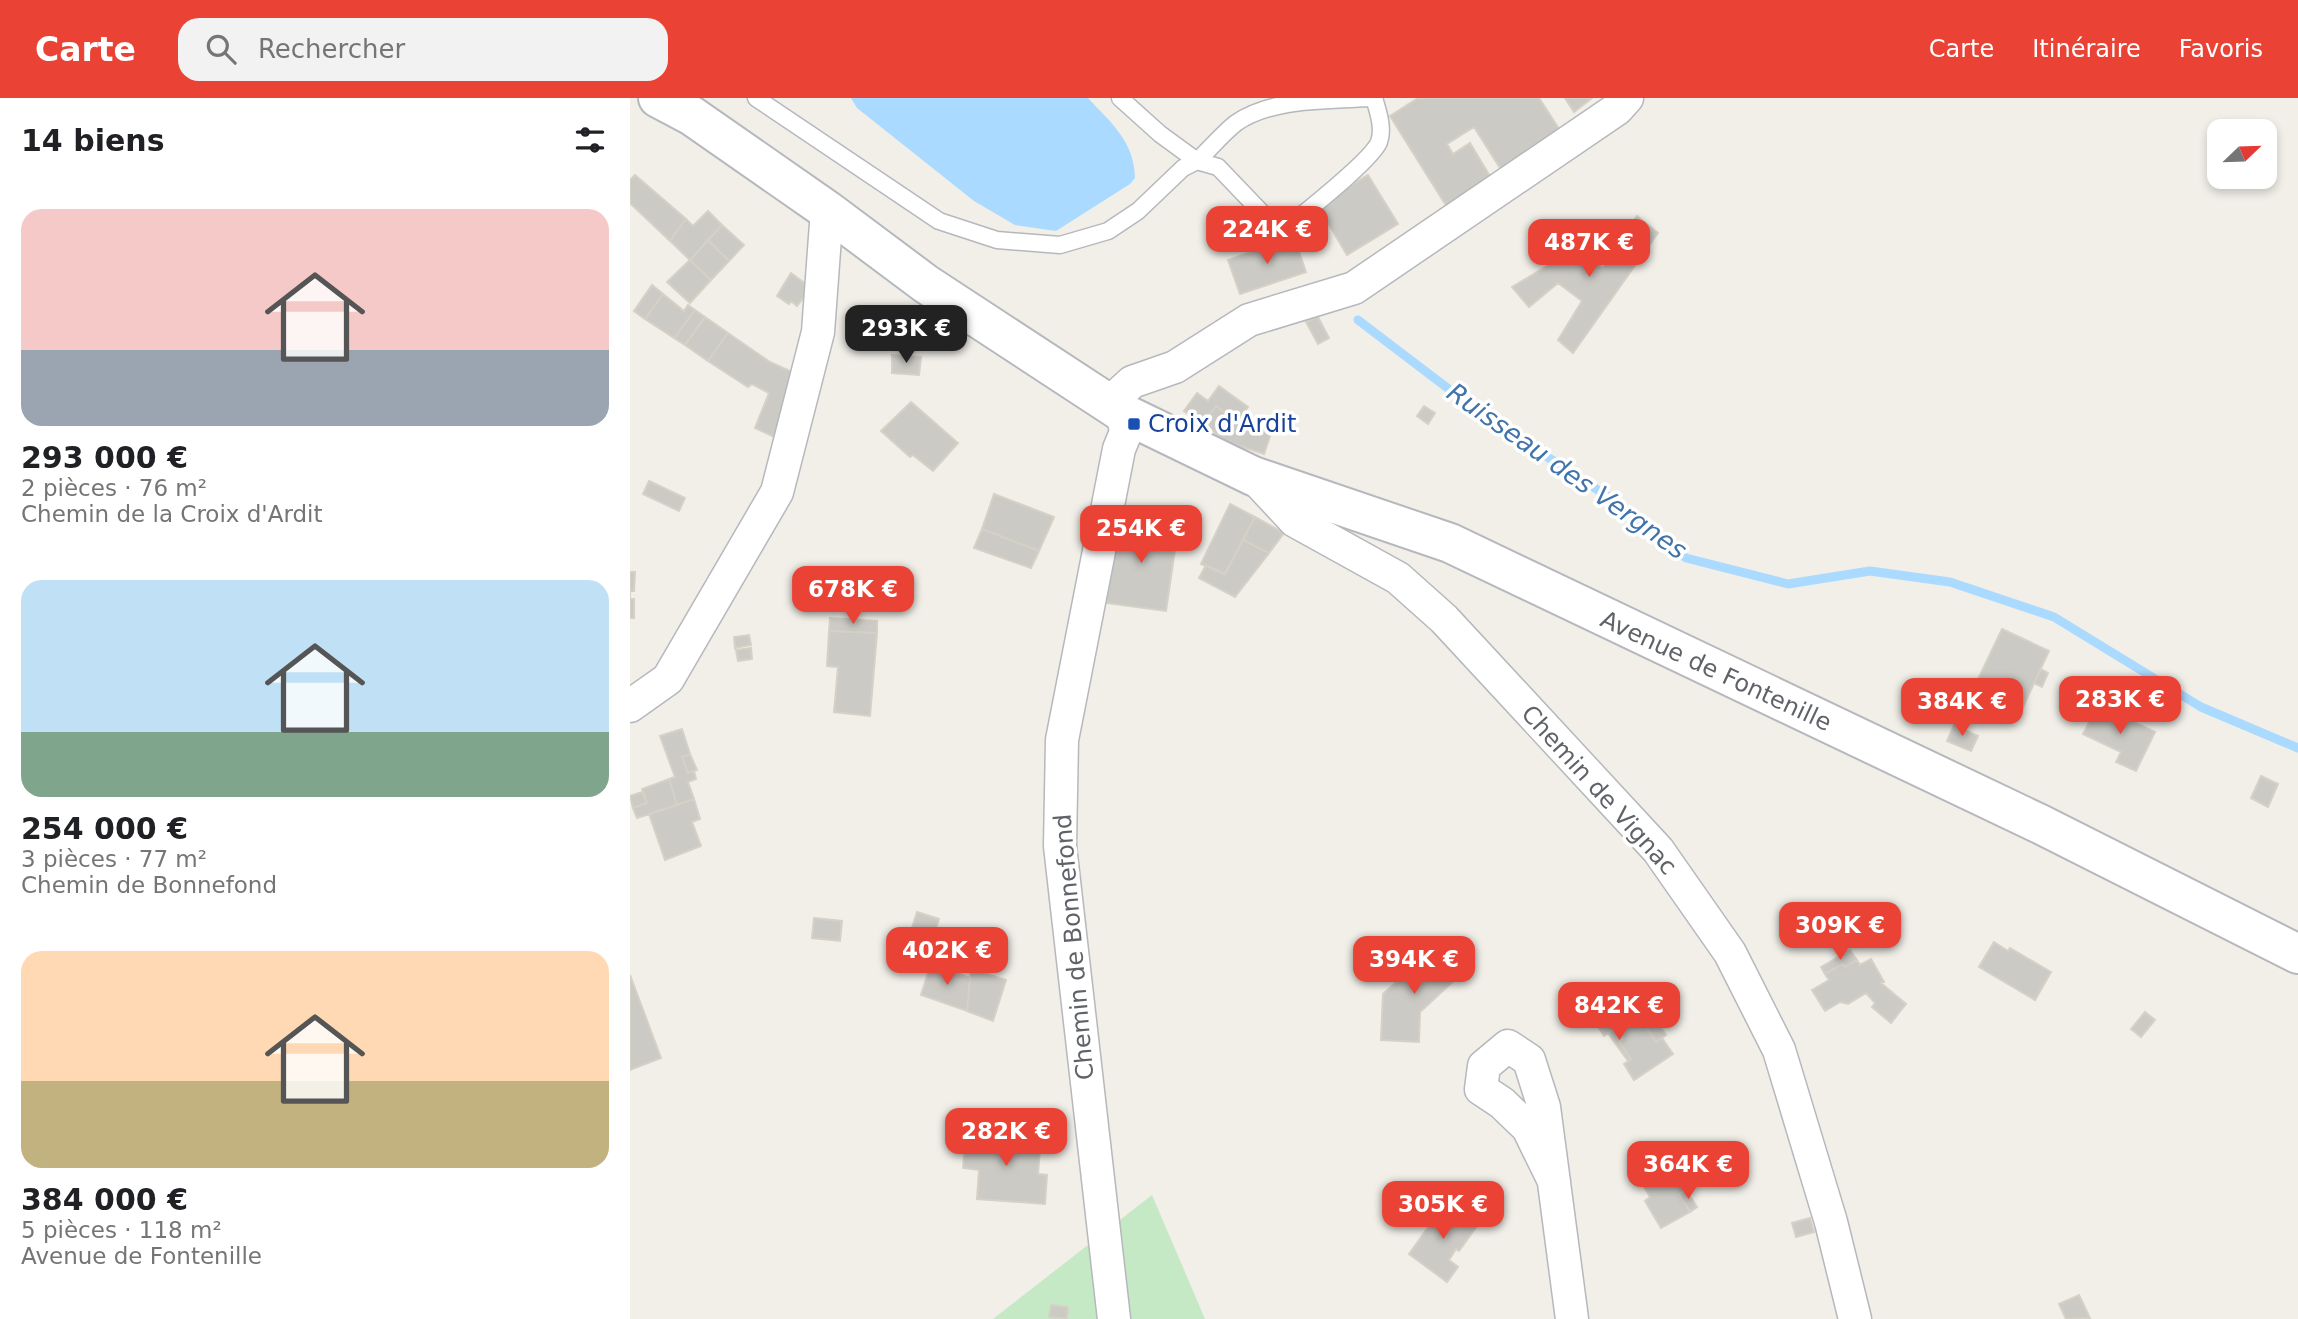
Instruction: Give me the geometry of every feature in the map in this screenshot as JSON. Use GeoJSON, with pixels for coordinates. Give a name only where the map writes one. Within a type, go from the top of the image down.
{"type":"FeatureCollection","features":[{"type":"Feature","properties":{"kind":"street","name":"Avenue de Fontenille"},"geometry":{"type":"LineString","coordinates":[[658,98],[692,116],[827,210],[926,284],[1123,413],[1253,476],[1450,543],[2040,824],[2298,954]]}},
{"type":"Feature","properties":{"kind":"street","name":"Chemin de Bonnefond"},"geometry":{"type":"LineString","coordinates":[[1114,1319],[1060,846],[1062,740],[1119,449],[1126,432],[1119,394],[1132,382],[1175,366],[1249,320],[1354,288],[1617,109],[1627,98]]}},
{"type":"Feature","properties":{"kind":"street"},"geometry":{"type":"LineString","coordinates":[[630,706],[668,679],[776,492],[818,332],[827,210]]}},
{"type":"Feature","properties":{"kind":"street","name":"Chemin de Vignac"},"geometry":{"type":"LineString","coordinates":[[1253,476],[1295,521],[1398,578],[1444,619],[1658,850],[1730,953],[1779,1050],[1831,1222],[1855,1319]]}},
{"type":"Feature","properties":{"kind":"street"},"geometry":{"type":"LineString","coordinates":[[1554,1181],[1572,1319]]}},
{"type":"Feature","properties":{"kind":"lane"},"geometry":{"type":"LineString","coordinates":[[756,98],[939,221],[997,240],[1060,244],[1108,231],[1138,211],[1183,168],[1197,161],[1237,123],[1265,109],[1302,102],[1368,98]]}},
{"type":"Feature","properties":{"kind":"lane"},"geometry":{"type":"LineString","coordinates":[[1120,98],[1160,134],[1197,161],[1218,167],[1265,216],[1285,221],[1297,219],[1360,164],[1379,142],[1380,119],[1374,98]]}},
{"type":"Feature","properties":{"kind":"green space"},"geometry":{"type":"Polygon","coordinates":[[[1152,1195],[1205,1319],[993,1319],[1152,1195]]]}},
{"type":"Feature","properties":{"kind":"water"},"geometry":{"type":"Polygon","coordinates":[[[851,98],[1088,98],[1126,143],[1134,165],[1135,178],[1130,184],[1056,231],[1015,225],[974,201],[857,108],[851,98]]]}},
{"type":"Feature","properties":{"kind":"building"},"geometry":{"type":"Polygon","coordinates":[[[1418,98],[1539,98],[1561,132],[1502,171],[1474,127],[1447,144],[1453,154],[1470,143],[1491,178],[1447,207],[1390,116],[1418,98]]]}},
{"type":"Feature","properties":{"kind":"building"},"geometry":{"type":"Polygon","coordinates":[[[1565,98],[1592,98],[1574,112],[1565,98]]]}},
{"type":"Feature","properties":{"kind":"building"},"geometry":{"type":"Polygon","coordinates":[[[635,175],[686,219],[670,241],[630,203],[630,180],[635,175]]]}},
{"type":"Feature","properties":{"kind":"building"},"geometry":{"type":"Polygon","coordinates":[[[1368,175],[1398,224],[1347,255],[1318,206],[1368,175]]]}},
{"type":"Feature","properties":{"kind":"building"},"geometry":{"type":"Polygon","coordinates":[[[708,211],[722,225],[690,260],[670,241],[686,219],[693,226],[708,211]]]}},
{"type":"Feature","properties":{"kind":"building"},"geometry":{"type":"Polygon","coordinates":[[[1637,216],[1658,233],[1573,353],[1558,340],[1582,301],[1558,283],[1529,307],[1512,287],[1562,257],[1560,253],[1593,239],[1601,251],[1591,259],[1603,268],[1637,216]]]}},
{"type":"Feature","properties":{"kind":"building"},"geometry":{"type":"Polygon","coordinates":[[[722,225],[744,245],[729,261],[708,240],[722,225]]]}},
{"type":"Feature","properties":{"kind":"building"},"geometry":{"type":"Polygon","coordinates":[[[1294,237],[1306,272],[1240,294],[1228,260],[1294,237]]]}},
{"type":"Feature","properties":{"kind":"building"},"geometry":{"type":"Polygon","coordinates":[[[708,240],[729,261],[711,280],[690,260],[708,240]]]}},
{"type":"Feature","properties":{"kind":"building"},"geometry":{"type":"Polygon","coordinates":[[[690,260],[711,280],[690,303],[667,282],[690,260]]]}},
{"type":"Feature","properties":{"kind":"building"},"geometry":{"type":"Polygon","coordinates":[[[791,273],[811,288],[797,306],[777,296],[791,273]]]}},
{"type":"Feature","properties":{"kind":"building"},"geometry":{"type":"Polygon","coordinates":[[[652,285],[663,294],[645,319],[634,311],[652,285]]]}},
{"type":"Feature","properties":{"kind":"building"},"geometry":{"type":"Polygon","coordinates":[[[663,294],[684,311],[688,305],[695,310],[674,338],[645,319],[663,294]]]}},
{"type":"Feature","properties":{"kind":"building"},"geometry":{"type":"Polygon","coordinates":[[[695,310],[705,317],[685,345],[674,338],[695,310]]]}},
{"type":"Feature","properties":{"kind":"building"},"geometry":{"type":"Polygon","coordinates":[[[705,317],[728,333],[708,361],[685,345],[705,317]]]}},
{"type":"Feature","properties":{"kind":"building"},"geometry":{"type":"Polygon","coordinates":[[[1318,317],[1329,338],[1318,344],[1306,322],[1318,317]]]}},
{"type":"Feature","properties":{"kind":"building"},"geometry":{"type":"Polygon","coordinates":[[[728,333],[770,362],[801,376],[785,442],[755,428],[769,393],[752,384],[748,387],[708,361],[728,333]]]}},
{"type":"Feature","properties":{"kind":"building"},"geometry":{"type":"Polygon","coordinates":[[[892,355],[921,357],[919,375],[892,373],[892,355]]]}},
{"type":"Feature","properties":{"kind":"building"},"geometry":{"type":"Polygon","coordinates":[[[1219,386],[1248,407],[1237,422],[1216,406],[1203,424],[1184,411],[1197,393],[1208,401],[1219,386]]]}},
{"type":"Feature","properties":{"kind":"building"},"geometry":{"type":"Polygon","coordinates":[[[911,402],[958,443],[933,471],[913,455],[910,457],[881,431],[911,402]]]}},
{"type":"Feature","properties":{"kind":"building"},"geometry":{"type":"Polygon","coordinates":[[[1216,406],[1237,422],[1271,433],[1264,454],[1226,441],[1203,424],[1216,406]]]}},
{"type":"Feature","properties":{"kind":"building"},"geometry":{"type":"Polygon","coordinates":[[[1424,406],[1435,413],[1428,424],[1417,416],[1424,406]]]}},
{"type":"Feature","properties":{"kind":"building"},"geometry":{"type":"Polygon","coordinates":[[[649,481],[685,498],[679,511],[643,494],[649,481]]]}},
{"type":"Feature","properties":{"kind":"building"},"geometry":{"type":"Polygon","coordinates":[[[994,494],[1054,517],[1039,551],[982,529],[994,494]]]}},
{"type":"Feature","properties":{"kind":"building"},"geometry":{"type":"Polygon","coordinates":[[[1230,504],[1255,517],[1225,574],[1201,564],[1230,504]]]}},
{"type":"Feature","properties":{"kind":"building"},"geometry":{"type":"Polygon","coordinates":[[[1119,515],[1157,522],[1155,533],[1177,536],[1166,611],[1106,603],[1119,515]]]}},
{"type":"Feature","properties":{"kind":"building"},"geometry":{"type":"Polygon","coordinates":[[[1255,517],[1284,533],[1269,553],[1243,540],[1255,517]]]}},
{"type":"Feature","properties":{"kind":"building"},"geometry":{"type":"Polygon","coordinates":[[[982,529],[1039,551],[1031,568],[974,548],[982,529]]]}},
{"type":"Feature","properties":{"kind":"building"},"geometry":{"type":"Polygon","coordinates":[[[1243,540],[1269,553],[1235,597],[1199,578],[1206,565],[1225,574],[1243,540]]]}},
{"type":"Feature","properties":{"kind":"building"},"geometry":{"type":"Polygon","coordinates":[[[630,572],[635,572],[634,591],[630,591],[630,572]]]}},
{"type":"Feature","properties":{"kind":"building"},"geometry":{"type":"Polygon","coordinates":[[[630,599],[634,599],[634,618],[630,618],[630,599]]]}},
{"type":"Feature","properties":{"kind":"building"},"geometry":{"type":"Polygon","coordinates":[[[830,618],[877,621],[877,633],[829,631],[830,618]]]}},
{"type":"Feature","properties":{"kind":"building"},"geometry":{"type":"Polygon","coordinates":[[[2002,629],[2049,651],[2017,720],[1969,698],[2002,629]]]}},
{"type":"Feature","properties":{"kind":"building"},"geometry":{"type":"Polygon","coordinates":[[[829,631],[877,633],[870,716],[834,712],[838,667],[827,666],[829,631]]]}},
{"type":"Feature","properties":{"kind":"building"},"geometry":{"type":"Polygon","coordinates":[[[749,635],[751,645],[735,648],[734,637],[749,635]]]}},
{"type":"Feature","properties":{"kind":"building"},"geometry":{"type":"Polygon","coordinates":[[[751,648],[752,659],[738,661],[736,650],[751,648]]]}},
{"type":"Feature","properties":{"kind":"building"},"geometry":{"type":"Polygon","coordinates":[[[2041,669],[2048,673],[2042,687],[2034,683],[2041,669]]]}},
{"type":"Feature","properties":{"kind":"building"},"geometry":{"type":"Polygon","coordinates":[[[2098,705],[2155,732],[2136,771],[2116,762],[2121,752],[2083,734],[2098,705]]]}},
{"type":"Feature","properties":{"kind":"building"},"geometry":{"type":"Polygon","coordinates":[[[1954,725],[1978,736],[1971,751],[1947,741],[1954,725]]]}},
{"type":"Feature","properties":{"kind":"building"},"geometry":{"type":"Polygon","coordinates":[[[682,729],[690,754],[682,757],[688,773],[694,771],[696,779],[688,782],[694,799],[677,805],[669,779],[675,777],[660,736],[682,729]]]}},
{"type":"Feature","properties":{"kind":"building"},"geometry":{"type":"Polygon","coordinates":[[[690,754],[697,770],[688,773],[682,757],[690,754]]]}},
{"type":"Feature","properties":{"kind":"building"},"geometry":{"type":"Polygon","coordinates":[[[2261,776],[2278,784],[2268,807],[2251,798],[2261,776]]]}},
{"type":"Feature","properties":{"kind":"building"},"geometry":{"type":"Polygon","coordinates":[[[669,779],[677,805],[637,818],[633,808],[647,803],[642,789],[669,779]]]}},
{"type":"Feature","properties":{"kind":"building"},"geometry":{"type":"Polygon","coordinates":[[[642,792],[647,803],[633,808],[630,796],[642,792]]]}},
{"type":"Feature","properties":{"kind":"building"},"geometry":{"type":"Polygon","coordinates":[[[694,799],[700,819],[692,822],[701,846],[665,860],[649,814],[694,799]]]}},
{"type":"Feature","properties":{"kind":"building"},"geometry":{"type":"Polygon","coordinates":[[[917,912],[939,919],[923,969],[901,962],[917,912]]]}},
{"type":"Feature","properties":{"kind":"building"},"geometry":{"type":"Polygon","coordinates":[[[814,918],[842,921],[840,941],[812,938],[814,918]]]}},
{"type":"Feature","properties":{"kind":"building"},"geometry":{"type":"Polygon","coordinates":[[[1427,942],[1458,977],[1420,1012],[1419,1042],[1381,1040],[1383,994],[1417,963],[1412,957],[1427,942]]]}},
{"type":"Feature","properties":{"kind":"building"},"geometry":{"type":"Polygon","coordinates":[[[1994,942],[2008,951],[2010,948],[2051,972],[2035,1000],[1979,967],[1994,942]]]}},
{"type":"Feature","properties":{"kind":"building"},"geometry":{"type":"Polygon","coordinates":[[[1850,950],[1857,960],[1825,974],[1821,967],[1850,950]]]}},
{"type":"Feature","properties":{"kind":"building"},"geometry":{"type":"Polygon","coordinates":[[[1871,959],[1884,982],[1881,983],[1906,1004],[1891,1023],[1872,1007],[1875,1003],[1866,993],[1848,1004],[1840,1002],[1825,1011],[1812,990],[1829,980],[1825,974],[1843,964],[1845,967],[1857,960],[1860,965],[1871,959]]]}},
{"type":"Feature","properties":{"kind":"building"},"geometry":{"type":"Polygon","coordinates":[[[931,964],[970,978],[967,1011],[921,995],[931,964]]]}},
{"type":"Feature","properties":{"kind":"building"},"geometry":{"type":"Polygon","coordinates":[[[971,969],[1006,980],[993,1021],[967,1011],[971,969]]]}},
{"type":"Feature","properties":{"kind":"building"},"geometry":{"type":"Polygon","coordinates":[[[630,975],[661,1058],[630,1070],[630,975]]]}},
{"type":"Feature","properties":{"kind":"building"},"geometry":{"type":"Polygon","coordinates":[[[1610,984],[1614,991],[1597,1003],[1592,996],[1610,984]]]}},
{"type":"Feature","properties":{"kind":"building"},"geometry":{"type":"Polygon","coordinates":[[[1614,991],[1623,1004],[1634,997],[1651,1022],[1645,1026],[1656,1042],[1662,1038],[1673,1054],[1634,1080],[1624,1064],[1631,1059],[1619,1042],[1623,1039],[1616,1028],[1604,1036],[1596,1023],[1606,1016],[1597,1003],[1614,991]]]}},
{"type":"Feature","properties":{"kind":"building"},"geometry":{"type":"Polygon","coordinates":[[[1597,1003],[1606,1016],[1594,1024],[1586,1011],[1597,1003]]]}},
{"type":"Feature","properties":{"kind":"building"},"geometry":{"type":"Polygon","coordinates":[[[2145,1012],[2155,1020],[2141,1037],[2131,1029],[2145,1012]]]}},
{"type":"Feature","properties":{"kind":"building"},"geometry":{"type":"Polygon","coordinates":[[[1655,1019],[1666,1035],[1656,1042],[1645,1026],[1655,1019]]]}},
{"type":"Feature","properties":{"kind":"building"},"geometry":{"type":"Polygon","coordinates":[[[1616,1028],[1623,1039],[1619,1042],[1631,1059],[1628,1061],[1608,1033],[1616,1028]]]}},
{"type":"Feature","properties":{"kind":"building"},"geometry":{"type":"Polygon","coordinates":[[[966,1133],[1041,1138],[1038,1174],[1047,1175],[1045,1204],[977,1199],[979,1170],[963,1168],[966,1133]]]}},
{"type":"Feature","properties":{"kind":"building"},"geometry":{"type":"Polygon","coordinates":[[[1656,1146],[1686,1190],[1679,1194],[1690,1212],[1661,1228],[1645,1201],[1650,1197],[1629,1162],[1656,1146]]]}},
{"type":"Feature","properties":{"kind":"building"},"geometry":{"type":"Polygon","coordinates":[[[1686,1190],[1697,1207],[1690,1212],[1679,1194],[1686,1190]]]}},
{"type":"Feature","properties":{"kind":"building"},"geometry":{"type":"Polygon","coordinates":[[[1440,1200],[1477,1226],[1449,1260],[1458,1267],[1447,1282],[1409,1254],[1436,1216],[1431,1213],[1440,1200]]]}},
{"type":"Feature","properties":{"kind":"building"},"geometry":{"type":"Polygon","coordinates":[[[1810,1218],[1814,1232],[1796,1237],[1792,1223],[1810,1218]]]}},
{"type":"Feature","properties":{"kind":"building"},"geometry":{"type":"Polygon","coordinates":[[[2079,1295],[2090,1318],[2066,1319],[2059,1304],[2079,1295]]]}},
{"type":"Feature","properties":{"kind":"building"},"geometry":{"type":"Polygon","coordinates":[[[1051,1305],[1068,1307],[1067,1319],[1049,1317],[1051,1305]]]}},
{"type":"Feature","properties":{"kind":"waterway","name":"Ruisseau des Vergnes"},"geometry":{"type":"LineString","coordinates":[[1358,320],[1479,412],[1607,496],[1686,558],[1788,584],[1870,571],[1950,582],[2054,617],[2201,707],[2298,748]]}},
{"type":"Feature","properties":{"kind":"place","name":"Croix d'Ardit"},"geometry":{"type":"Point","coordinates":[1134,424]}}]}
